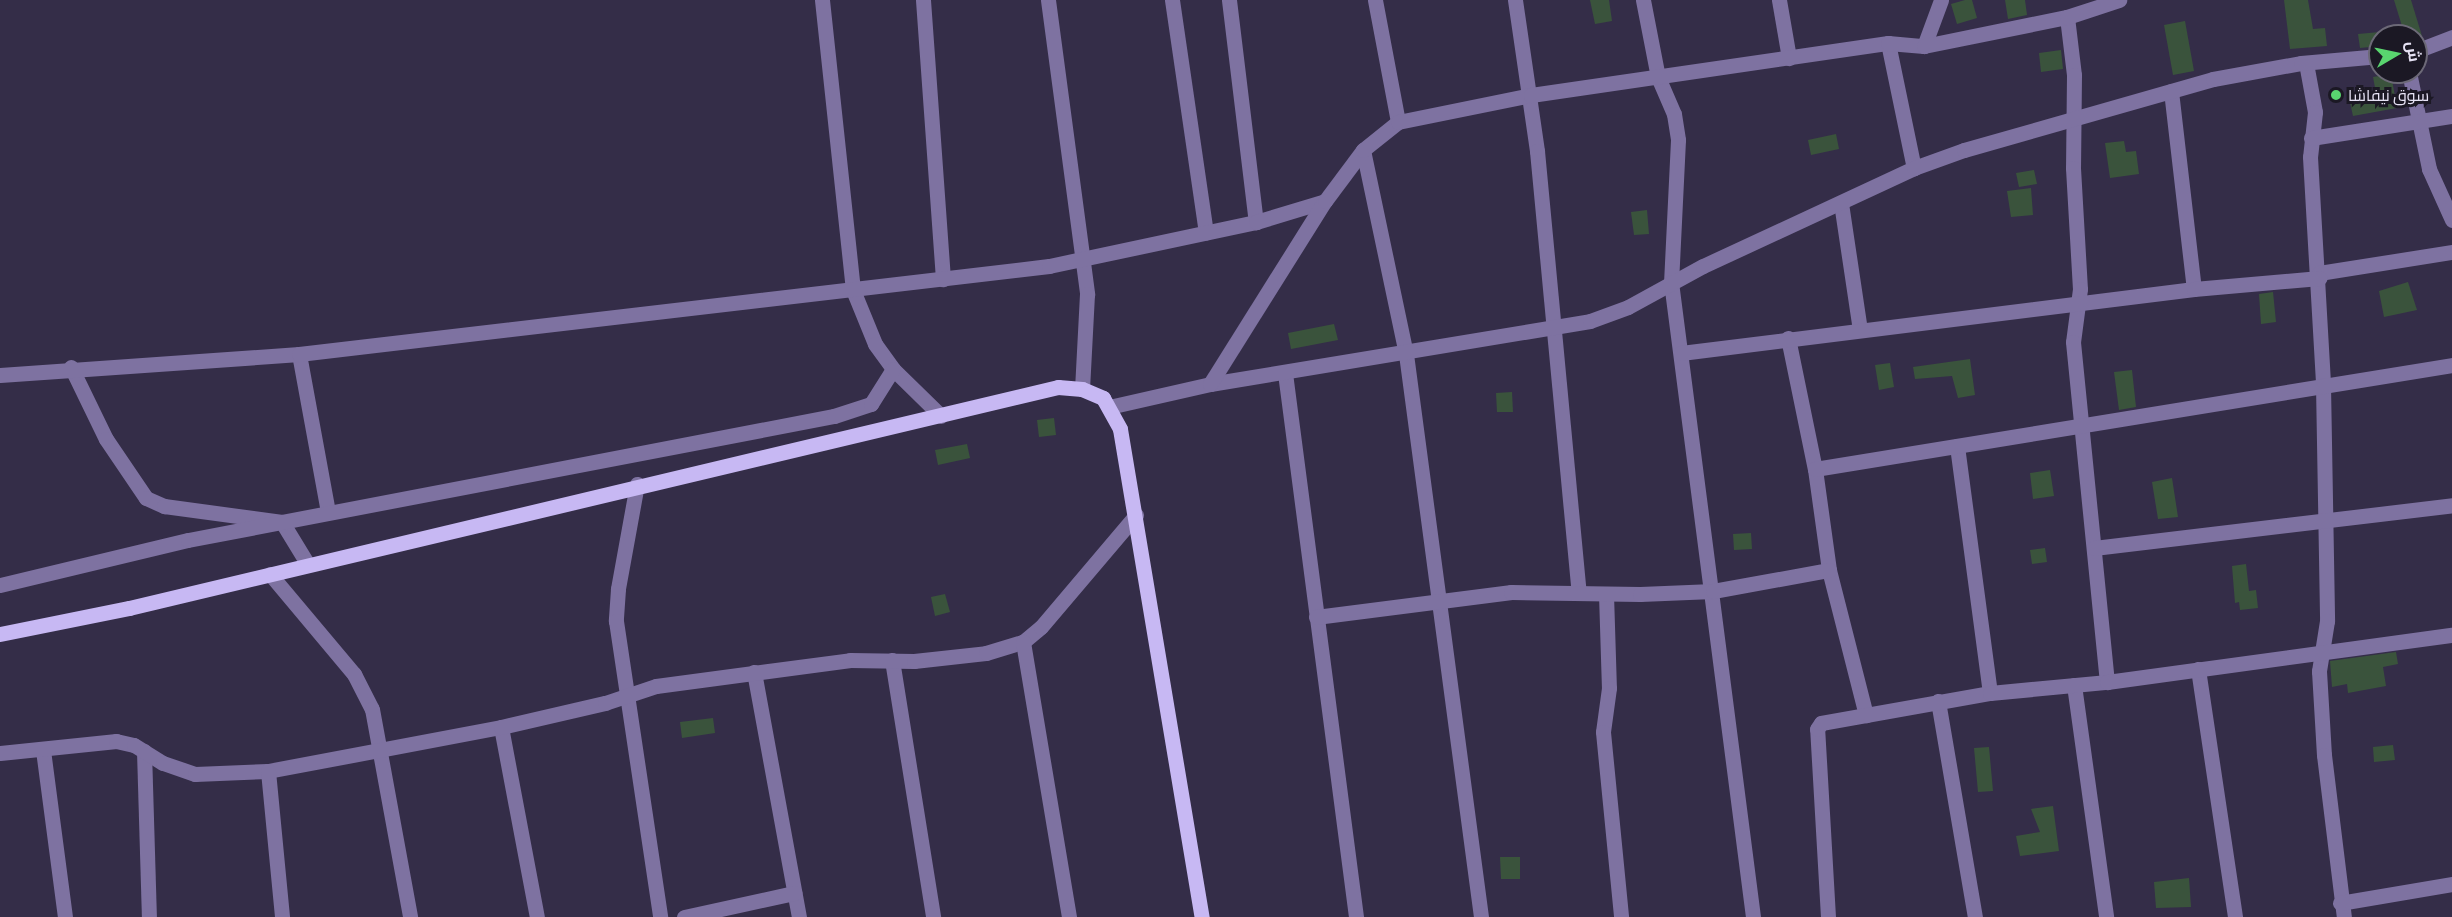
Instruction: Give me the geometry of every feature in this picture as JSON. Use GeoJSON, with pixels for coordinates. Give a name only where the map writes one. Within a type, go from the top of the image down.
{"type":"FeatureCollection","features":[{"type":"Feature","properties":{"kind":"main road"},"geometry":{"type":"LineString","coordinates":[[0,634],[270,574],[307,563],[637,484],[941,416],[1058,387],[1082,389],[1103,398],[1110,406],[1120,429],[1202,917]]}},
{"type":"Feature","properties":{"kind":"street"},"geometry":{"type":"LineString","coordinates":[[822,0],[853,290],[875,344],[893,369],[941,416]]}},
{"type":"Feature","properties":{"kind":"street"},"geometry":{"type":"LineString","coordinates":[[923,0],[943,279]]}},
{"type":"Feature","properties":{"kind":"street"},"geometry":{"type":"LineString","coordinates":[[1048,0],[1083,260],[1087,321],[1082,389]]}},
{"type":"Feature","properties":{"kind":"street"},"geometry":{"type":"LineString","coordinates":[[1172,0],[1206,233]]}},
{"type":"Feature","properties":{"kind":"street"},"geometry":{"type":"LineString","coordinates":[[1229,0],[1256,222]]}},
{"type":"Feature","properties":{"kind":"street"},"geometry":{"type":"LineString","coordinates":[[1375,0],[1398,122]]}},
{"type":"Feature","properties":{"kind":"street"},"geometry":{"type":"LineString","coordinates":[[1515,0],[1531,95],[1579,593]]}},
{"type":"Feature","properties":{"kind":"street"},"geometry":{"type":"LineString","coordinates":[[1643,0],[1658,76],[1674,114],[1679,154],[1671,282],[1713,591],[1753,917]]}},
{"type":"Feature","properties":{"kind":"street"},"geometry":{"type":"LineString","coordinates":[[1779,0],[1789,58]]}},
{"type":"Feature","properties":{"kind":"street"},"geometry":{"type":"LineString","coordinates":[[1924,46],[1941,0]]}},
{"type":"Feature","properties":{"kind":"street"},"geometry":{"type":"LineString","coordinates":[[1210,384],[1325,201],[1363,150],[1398,122],[1531,95],[1658,76],[1888,43],[1924,46],[2067,18],[2119,0]]}},
{"type":"Feature","properties":{"kind":"street"},"geometry":{"type":"LineString","coordinates":[[2067,18],[2075,119],[2073,168],[2079,304],[2073,342],[2107,682]]}},
{"type":"Feature","properties":{"kind":"street"},"geometry":{"type":"LineString","coordinates":[[2428,46],[2452,37]]}},
{"type":"Feature","properties":{"kind":"street"},"geometry":{"type":"LineString","coordinates":[[1888,43],[1914,168]]}},
{"type":"Feature","properties":{"kind":"street"},"geometry":{"type":"LineString","coordinates":[[1110,406],[1210,384],[1554,329],[1621,310],[1671,282],[1914,168],[2171,91],[2306,63],[2368,58]]}},
{"type":"Feature","properties":{"kind":"street"},"geometry":{"type":"LineString","coordinates":[[2306,63],[2315,112],[2311,138],[2323,385],[2326,621],[2322,652],[2324,755],[2342,910],[2452,884]]}},
{"type":"Feature","properties":{"kind":"street"},"geometry":{"type":"LineString","coordinates":[[2411,84],[2432,180],[2452,220]]}},
{"type":"Feature","properties":{"kind":"street"},"geometry":{"type":"LineString","coordinates":[[2171,91],[2194,289]]}},
{"type":"Feature","properties":{"kind":"street"},"geometry":{"type":"LineString","coordinates":[[2311,138],[2452,116]]}},
{"type":"Feature","properties":{"kind":"street"},"geometry":{"type":"LineString","coordinates":[[1363,150],[1406,354],[1481,917]]}},
{"type":"Feature","properties":{"kind":"street"},"geometry":{"type":"LineString","coordinates":[[0,375],[71,367],[299,354],[943,279],[1083,260],[1256,222],[1325,201]]}},
{"type":"Feature","properties":{"kind":"street"},"geometry":{"type":"LineString","coordinates":[[1841,203],[1860,330]]}},
{"type":"Feature","properties":{"kind":"street"},"geometry":{"type":"LineString","coordinates":[[1681,353],[1788,338],[2319,275],[2452,252]]}},
{"type":"Feature","properties":{"kind":"street"},"geometry":{"type":"LineString","coordinates":[[1788,338],[1815,469],[1829,570],[1866,715]]}},
{"type":"Feature","properties":{"kind":"street"},"geometry":{"type":"LineString","coordinates":[[299,354],[328,512]]}},
{"type":"Feature","properties":{"kind":"street"},"geometry":{"type":"LineString","coordinates":[[1815,469],[2452,365]]}},
{"type":"Feature","properties":{"kind":"street"},"geometry":{"type":"LineString","coordinates":[[71,367],[111,447],[146,498],[164,506],[282,522]]}},
{"type":"Feature","properties":{"kind":"street"},"geometry":{"type":"LineString","coordinates":[[0,585],[328,512],[841,414],[871,404],[893,369]]}},
{"type":"Feature","properties":{"kind":"street"},"geometry":{"type":"LineString","coordinates":[[1285,373],[1356,917]]}},
{"type":"Feature","properties":{"kind":"street"},"geometry":{"type":"LineString","coordinates":[[1957,446],[1990,693]]}},
{"type":"Feature","properties":{"kind":"street"},"geometry":{"type":"LineString","coordinates":[[637,484],[616,606],[625,695],[660,917]]}},
{"type":"Feature","properties":{"kind":"street"},"geometry":{"type":"LineString","coordinates":[[2094,548],[2452,505]]}},
{"type":"Feature","properties":{"kind":"street"},"geometry":{"type":"LineString","coordinates":[[0,753],[116,741],[144,751],[171,767],[195,774],[268,771],[381,752],[501,728],[656,686],[850,660],[891,660],[986,653],[1023,642],[1041,627],[1136,515]]}},
{"type":"Feature","properties":{"kind":"street"},"geometry":{"type":"LineString","coordinates":[[282,522],[307,563]]}},
{"type":"Feature","properties":{"kind":"street"},"geometry":{"type":"LineString","coordinates":[[1316,617],[1511,592],[1606,594],[1713,591],[1829,570]]}},
{"type":"Feature","properties":{"kind":"street"},"geometry":{"type":"LineString","coordinates":[[270,574],[354,675],[372,709],[410,917]]}},
{"type":"Feature","properties":{"kind":"street"},"geometry":{"type":"LineString","coordinates":[[1606,594],[1609,688],[1604,732],[1621,917]]}},
{"type":"Feature","properties":{"kind":"street"},"geometry":{"type":"LineString","coordinates":[[1828,917],[1816,729],[1821,723],[1990,693],[2107,682],[2322,652],[2451,640]]}},
{"type":"Feature","properties":{"kind":"street"},"geometry":{"type":"LineString","coordinates":[[1023,642],[1069,917]]}},
{"type":"Feature","properties":{"kind":"street"},"geometry":{"type":"LineString","coordinates":[[891,660],[933,917]]}},
{"type":"Feature","properties":{"kind":"street"},"geometry":{"type":"LineString","coordinates":[[2199,669],[2235,917]]}},
{"type":"Feature","properties":{"kind":"street"},"geometry":{"type":"LineString","coordinates":[[754,672],[799,917]]}},
{"type":"Feature","properties":{"kind":"street"},"geometry":{"type":"LineString","coordinates":[[2074,685],[2087,804],[2106,917]]}},
{"type":"Feature","properties":{"kind":"street"},"geometry":{"type":"LineString","coordinates":[[1938,701],[1975,917]]}},
{"type":"Feature","properties":{"kind":"street"},"geometry":{"type":"LineString","coordinates":[[501,728],[537,917]]}},
{"type":"Feature","properties":{"kind":"street"},"geometry":{"type":"LineString","coordinates":[[43,750],[65,917]]}},
{"type":"Feature","properties":{"kind":"street"},"geometry":{"type":"LineString","coordinates":[[144,751],[148,917]]}},
{"type":"Feature","properties":{"kind":"street"},"geometry":{"type":"LineString","coordinates":[[268,771],[282,917]]}},
{"type":"Feature","properties":{"kind":"street"},"geometry":{"type":"LineString","coordinates":[[684,917],[794,893]]}},
{"type":"Feature","properties":{"kind":"building"},"geometry":{"type":"Polygon","coordinates":[[[1590,0],[1609,0],[1612,21],[1595,24],[1590,0]]]}},
{"type":"Feature","properties":{"kind":"building"},"geometry":{"type":"Polygon","coordinates":[[[1972,0],[1977,18],[1957,24],[1951,4],[1972,0]]]}},
{"type":"Feature","properties":{"kind":"building"},"geometry":{"type":"Polygon","coordinates":[[[2005,0],[2025,0],[2027,15],[2008,19],[2005,0]]]}},
{"type":"Feature","properties":{"kind":"building"},"geometry":{"type":"Polygon","coordinates":[[[2284,0],[2308,0],[2313,29],[2325,28],[2327,46],[2290,49],[2284,0]]]}},
{"type":"Feature","properties":{"kind":"building"},"geometry":{"type":"Polygon","coordinates":[[[2394,0],[2411,0],[2418,24],[2401,24],[2394,0]]]}},
{"type":"Feature","properties":{"kind":"building"},"geometry":{"type":"Polygon","coordinates":[[[2185,21],[2194,71],[2173,75],[2164,25],[2185,21]]]}},
{"type":"Feature","properties":{"kind":"building"},"geometry":{"type":"Polygon","coordinates":[[[2368,33],[2368,47],[2360,48],[2358,34],[2368,33]]]}},
{"type":"Feature","properties":{"kind":"building"},"geometry":{"type":"Polygon","coordinates":[[[2061,50],[2063,69],[2041,72],[2039,53],[2061,50]]]}},
{"type":"Feature","properties":{"kind":"building"},"geometry":{"type":"Polygon","coordinates":[[[2374,84],[2393,84],[2397,108],[2353,116],[2349,98],[2376,93],[2374,84]]]}},
{"type":"Feature","properties":{"kind":"building"},"geometry":{"type":"Polygon","coordinates":[[[1836,134],[1839,149],[1811,155],[1808,140],[1836,134]]]}},
{"type":"Feature","properties":{"kind":"building"},"geometry":{"type":"Polygon","coordinates":[[[2124,141],[2126,152],[2136,151],[2139,174],[2110,178],[2105,143],[2124,141]]]}},
{"type":"Feature","properties":{"kind":"building"},"geometry":{"type":"Polygon","coordinates":[[[2034,170],[2037,184],[2019,187],[2016,173],[2034,170]]]}},
{"type":"Feature","properties":{"kind":"building"},"geometry":{"type":"Polygon","coordinates":[[[2031,188],[2033,215],[2011,217],[2007,191],[2031,188]]]}},
{"type":"Feature","properties":{"kind":"building"},"geometry":{"type":"Polygon","coordinates":[[[1647,210],[1649,234],[1634,235],[1631,212],[1647,210]]]}},
{"type":"Feature","properties":{"kind":"building"},"geometry":{"type":"Polygon","coordinates":[[[2408,282],[2417,310],[2384,317],[2379,291],[2408,282]]]}},
{"type":"Feature","properties":{"kind":"building"},"geometry":{"type":"Polygon","coordinates":[[[2273,292],[2276,322],[2261,324],[2259,294],[2273,292]]]}},
{"type":"Feature","properties":{"kind":"building"},"geometry":{"type":"Polygon","coordinates":[[[1334,324],[1338,340],[1291,349],[1288,333],[1334,324]]]}},
{"type":"Feature","properties":{"kind":"building"},"geometry":{"type":"Polygon","coordinates":[[[1970,359],[1975,395],[1958,398],[1952,376],[1915,379],[1913,367],[1970,359]]]}},
{"type":"Feature","properties":{"kind":"building"},"geometry":{"type":"Polygon","coordinates":[[[1890,363],[1894,387],[1879,390],[1875,365],[1890,363]]]}},
{"type":"Feature","properties":{"kind":"building"},"geometry":{"type":"Polygon","coordinates":[[[2132,370],[2136,407],[2119,410],[2114,372],[2132,370]]]}},
{"type":"Feature","properties":{"kind":"building"},"geometry":{"type":"Polygon","coordinates":[[[1512,392],[1513,412],[1497,412],[1496,393],[1512,392]]]}},
{"type":"Feature","properties":{"kind":"building"},"geometry":{"type":"Polygon","coordinates":[[[1054,418],[1056,435],[1039,437],[1037,420],[1054,418]]]}},
{"type":"Feature","properties":{"kind":"building"},"geometry":{"type":"Polygon","coordinates":[[[967,444],[970,458],[938,465],[935,450],[967,444]]]}},
{"type":"Feature","properties":{"kind":"building"},"geometry":{"type":"Polygon","coordinates":[[[2050,470],[2054,496],[2033,499],[2030,473],[2050,470]]]}},
{"type":"Feature","properties":{"kind":"building"},"geometry":{"type":"Polygon","coordinates":[[[2172,478],[2178,517],[2158,519],[2152,482],[2172,478]]]}},
{"type":"Feature","properties":{"kind":"building"},"geometry":{"type":"Polygon","coordinates":[[[1751,533],[1752,549],[1734,550],[1733,534],[1751,533]]]}},
{"type":"Feature","properties":{"kind":"building"},"geometry":{"type":"Polygon","coordinates":[[[2045,548],[2047,562],[2032,564],[2030,550],[2045,548]]]}},
{"type":"Feature","properties":{"kind":"building"},"geometry":{"type":"Polygon","coordinates":[[[2246,564],[2249,591],[2256,590],[2258,608],[2240,610],[2239,602],[2235,603],[2232,566],[2246,564]]]}},
{"type":"Feature","properties":{"kind":"building"},"geometry":{"type":"Polygon","coordinates":[[[945,594],[950,612],[935,616],[931,597],[945,594]]]}},
{"type":"Feature","properties":{"kind":"building"},"geometry":{"type":"Polygon","coordinates":[[[2396,652],[2398,664],[2383,667],[2386,686],[2348,693],[2347,684],[2332,687],[2330,661],[2396,652]]]}},
{"type":"Feature","properties":{"kind":"building"},"geometry":{"type":"Polygon","coordinates":[[[713,718],[715,733],[682,738],[680,722],[713,718]]]}},
{"type":"Feature","properties":{"kind":"building"},"geometry":{"type":"Polygon","coordinates":[[[2393,745],[2395,760],[2374,762],[2373,747],[2393,745]]]}},
{"type":"Feature","properties":{"kind":"building"},"geometry":{"type":"Polygon","coordinates":[[[1989,747],[1993,791],[1978,792],[1974,748],[1989,747]]]}},
{"type":"Feature","properties":{"kind":"building"},"geometry":{"type":"Polygon","coordinates":[[[2053,806],[2059,851],[2020,856],[2016,836],[2040,832],[2031,809],[2053,806]]]}},
{"type":"Feature","properties":{"kind":"building"},"geometry":{"type":"Polygon","coordinates":[[[1500,857],[1520,857],[1520,879],[1501,879],[1500,857]]]}},
{"type":"Feature","properties":{"kind":"building"},"geometry":{"type":"Polygon","coordinates":[[[2189,878],[2191,907],[2156,908],[2154,882],[2189,878]]]}},
{"type":"Feature","properties":{"kind":"place","name":"سوق نيفاشا"},"geometry":{"type":"Point","coordinates":[2336,95]}}]}
